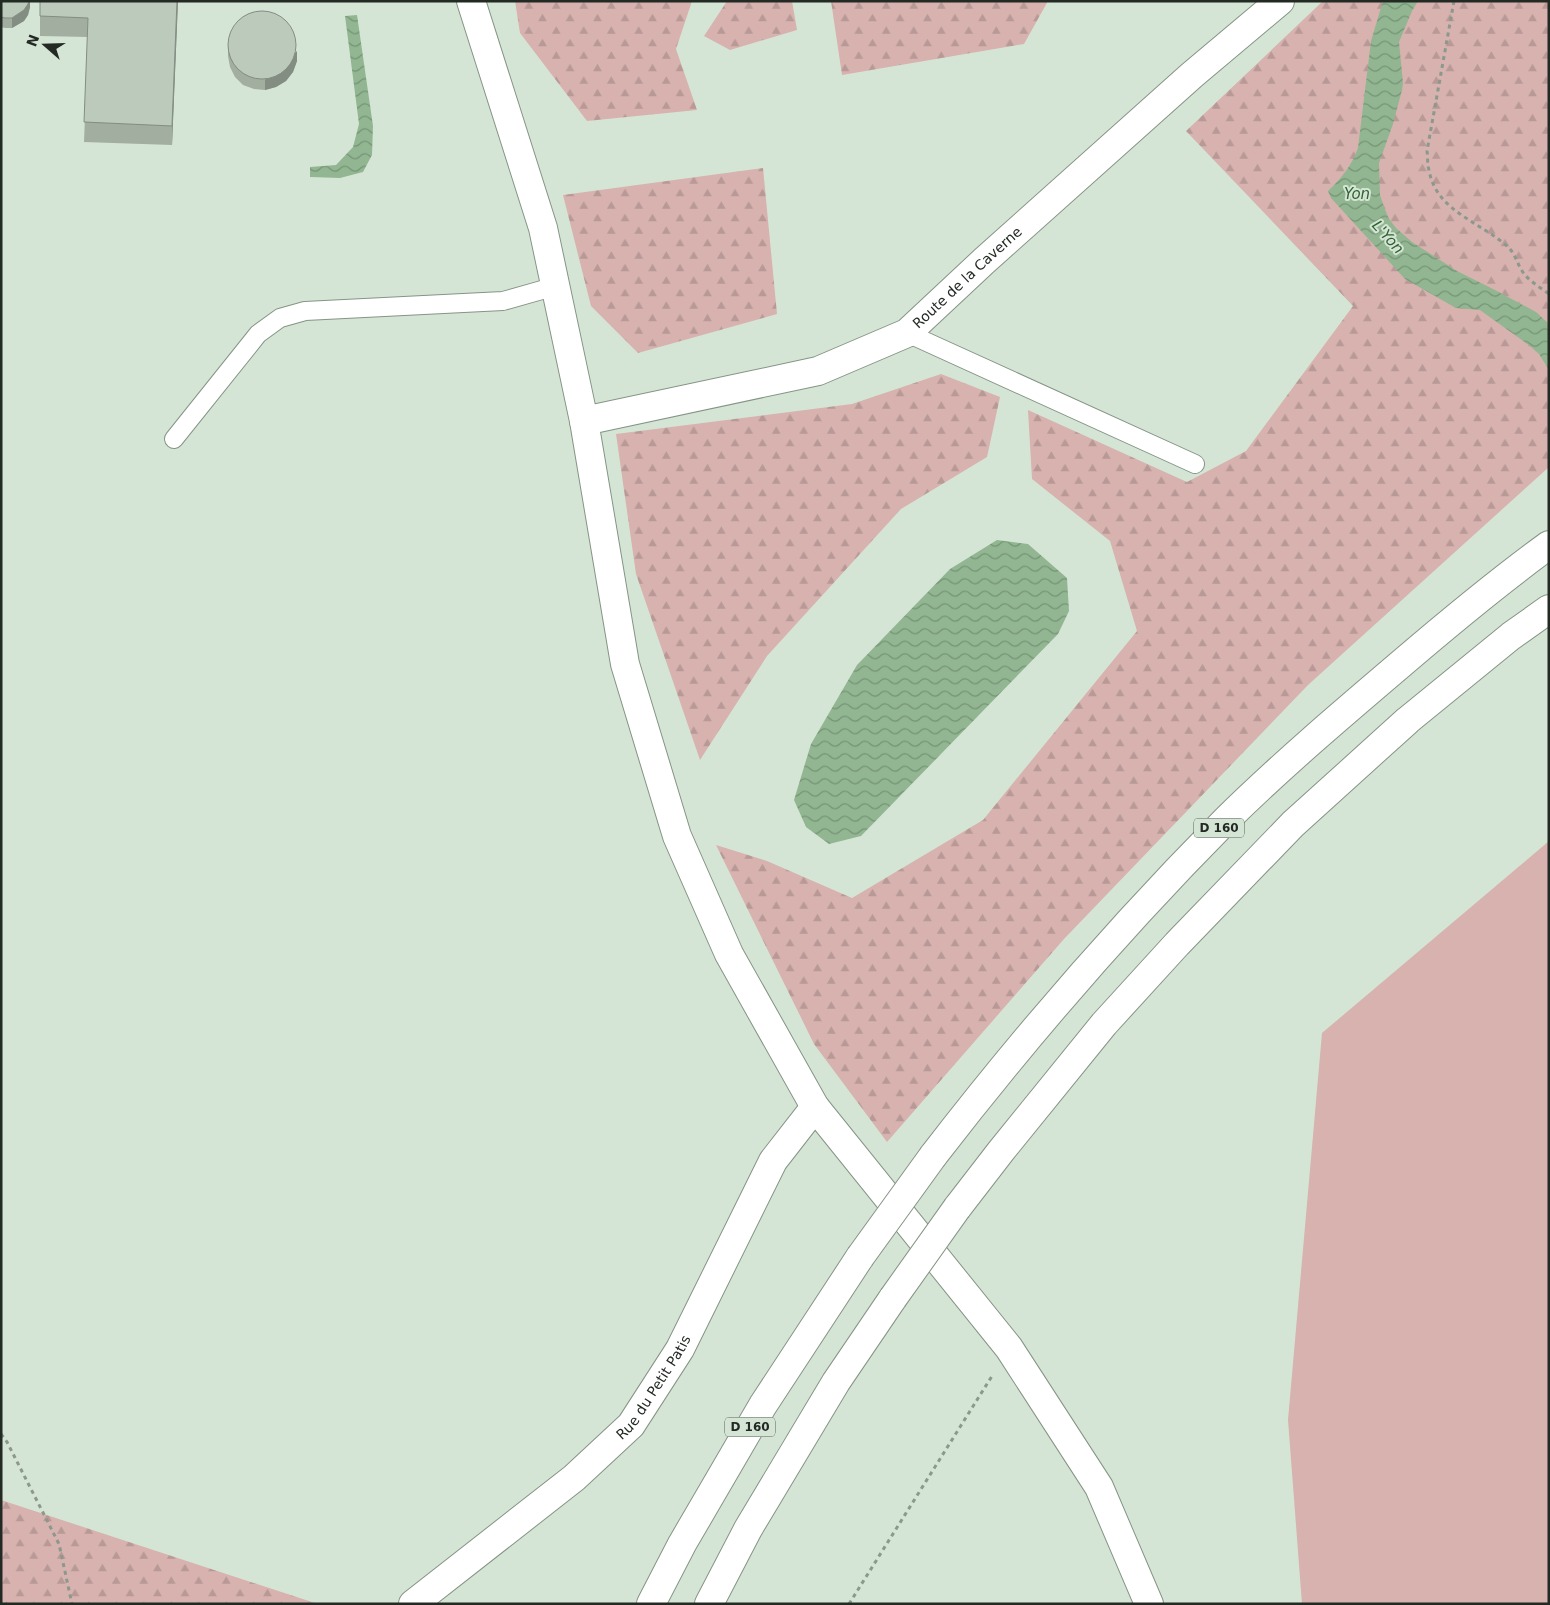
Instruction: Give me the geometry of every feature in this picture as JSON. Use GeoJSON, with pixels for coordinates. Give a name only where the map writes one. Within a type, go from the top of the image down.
{"type":"FeatureCollection","features":[{"type":"Feature","properties":{"kind":"main road"},"geometry":{"type":"LineString","coordinates":[[471,1],[543,228],[584,421],[625,664],[677,836],[729,954],[815,1107],[1009,1348],[1099,1487],[1149,1604]]}},
{"type":"Feature","properties":{"kind":"main road","name":"Route de la Caverne"},"geometry":{"type":"LineString","coordinates":[[584,421],[818,371],[907,332],[1192,75],[1280,1]]}},
{"type":"Feature","properties":{"kind":"main road","name":"D 160"},"geometry":{"type":"LineString","coordinates":[[651,1604],[682,1544],[762,1404],[860,1257],[933,1156],[984,1090],[1065,993],[1143,906],[1228,819],[1322,730],[1511,572],[1549,545]]}},
{"type":"Feature","properties":{"kind":"main road"},"geometry":{"type":"LineString","coordinates":[[709,1604],[748,1529],[836,1382],[1000,1151],[1104,1024],[1177,944],[1293,824],[1408,720],[1511,636],[1549,609]]}},
{"type":"Feature","properties":{"kind":"main road","name":"Rue du Petit Patis"},"geometry":{"type":"LineString","coordinates":[[413,1604],[574,1478],[631,1425],[680,1349],[773,1161],[815,1107]]}},
{"type":"Feature","properties":{"kind":"lane"},"geometry":{"type":"LineString","coordinates":[[174,439],[258,334],[280,318],[305,311],[503,301],[556,286]]}},
{"type":"Feature","properties":{"kind":"lane"},"geometry":{"type":"LineString","coordinates":[[907,332],[1195,464]]}},
{"type":"Feature","properties":{"kind":"path"},"geometry":{"type":"LineString","coordinates":[[1454,1],[1427,151],[1429,170],[1434,186],[1444,202],[1491,234],[1510,250],[1524,274],[1549,294]]}},
{"type":"Feature","properties":{"kind":"path"},"geometry":{"type":"LineString","coordinates":[[849,1604],[1009,1348]]}},
{"type":"Feature","properties":{"kind":"path"},"geometry":{"type":"LineString","coordinates":[[1,1434],[8,1442],[60,1544],[72,1604]]}},
{"type":"Feature","properties":{"kind":"green space"},"geometry":{"type":"Polygon","coordinates":[[[515,1],[692,1],[676,49],[697,110],[587,121],[520,33],[515,1]]]}},
{"type":"Feature","properties":{"kind":"green space"},"geometry":{"type":"Polygon","coordinates":[[[727,1],[792,1],[797,30],[730,50],[704,36],[727,1]]]}},
{"type":"Feature","properties":{"kind":"green space"},"geometry":{"type":"Polygon","coordinates":[[[831,1],[1048,1],[1024,44],[842,75],[831,1]]]}},
{"type":"Feature","properties":{"kind":"green space"},"geometry":{"type":"Polygon","coordinates":[[[1323,1],[1549,1],[1549,467],[1308,685],[1064,939],[887,1142],[814,1044],[716,845],[767,861],[852,898],[983,820],[1137,631],[1110,541],[1032,479],[1028,410],[1187,482],[1246,451],[1353,306],[1186,131],[1323,1]]]}},
{"type":"Feature","properties":{"kind":"green space"},"geometry":{"type":"Polygon","coordinates":[[[763,168],[777,314],[638,353],[591,306],[563,195],[763,168]]]}},
{"type":"Feature","properties":{"kind":"green space"},"geometry":{"type":"Polygon","coordinates":[[[941,374],[1000,397],[987,457],[901,509],[767,656],[700,760],[636,574],[616,434],[852,404],[941,374]]]}},
{"type":"Feature","properties":{"kind":"green space"},"geometry":{"type":"Polygon","coordinates":[[[1549,841],[1549,1604],[1302,1604],[1288,1420],[1322,1033],[1549,841]]]}},
{"type":"Feature","properties":{"kind":"green space"},"geometry":{"type":"Polygon","coordinates":[[[1,1500],[318,1604],[1,1604],[1,1500]]]}},
{"type":"Feature","properties":{"kind":"water","name":"Yon"},"geometry":{"type":"Polygon","coordinates":[[[1383,1],[1418,1],[1399,42],[1402,90],[1393,124],[1379,163],[1380,195],[1389,219],[1412,242],[1457,271],[1536,312],[1549,324],[1549,370],[1539,354],[1530,346],[1480,310],[1456,308],[1405,279],[1331,198],[1328,191],[1346,171],[1358,148],[1371,41],[1383,1]]]}},
{"type":"Feature","properties":{"kind":"water"},"geometry":{"type":"Polygon","coordinates":[[[357,15],[373,126],[372,155],[363,172],[340,178],[310,177],[310,167],[336,165],[353,147],[359,124],[345,16],[357,15]]]}},
{"type":"Feature","properties":{"kind":"water"},"geometry":{"type":"Polygon","coordinates":[[[997,540],[1028,544],[1067,578],[1069,611],[1058,634],[861,836],[829,844],[806,827],[794,800],[811,744],[857,665],[950,569],[997,540]]]}},
{"type":"Feature","properties":{"kind":"building"},"geometry":{"type":"Polygon","coordinates":[[[1,1],[29,1],[24,10],[12,18],[5,18],[1,17],[1,1]]]}},
{"type":"Feature","properties":{"kind":"building"},"geometry":{"type":"Polygon","coordinates":[[[40,1],[177,1],[172,126],[84,122],[88,18],[40,16],[40,1]]]}},
{"type":"Feature","properties":{"kind":"building"},"geometry":{"type":"Polygon","coordinates":[[[269,11],[281,17],[290,26],[296,38],[294,58],[286,69],[269,79],[255,79],[238,69],[230,58],[228,38],[238,21],[249,13],[269,11]]]}},
{"type":"Feature","properties":{"kind":"water label","name":"L'Yon"},"geometry":{"type":"Point","coordinates":[1388,237]}}]}
